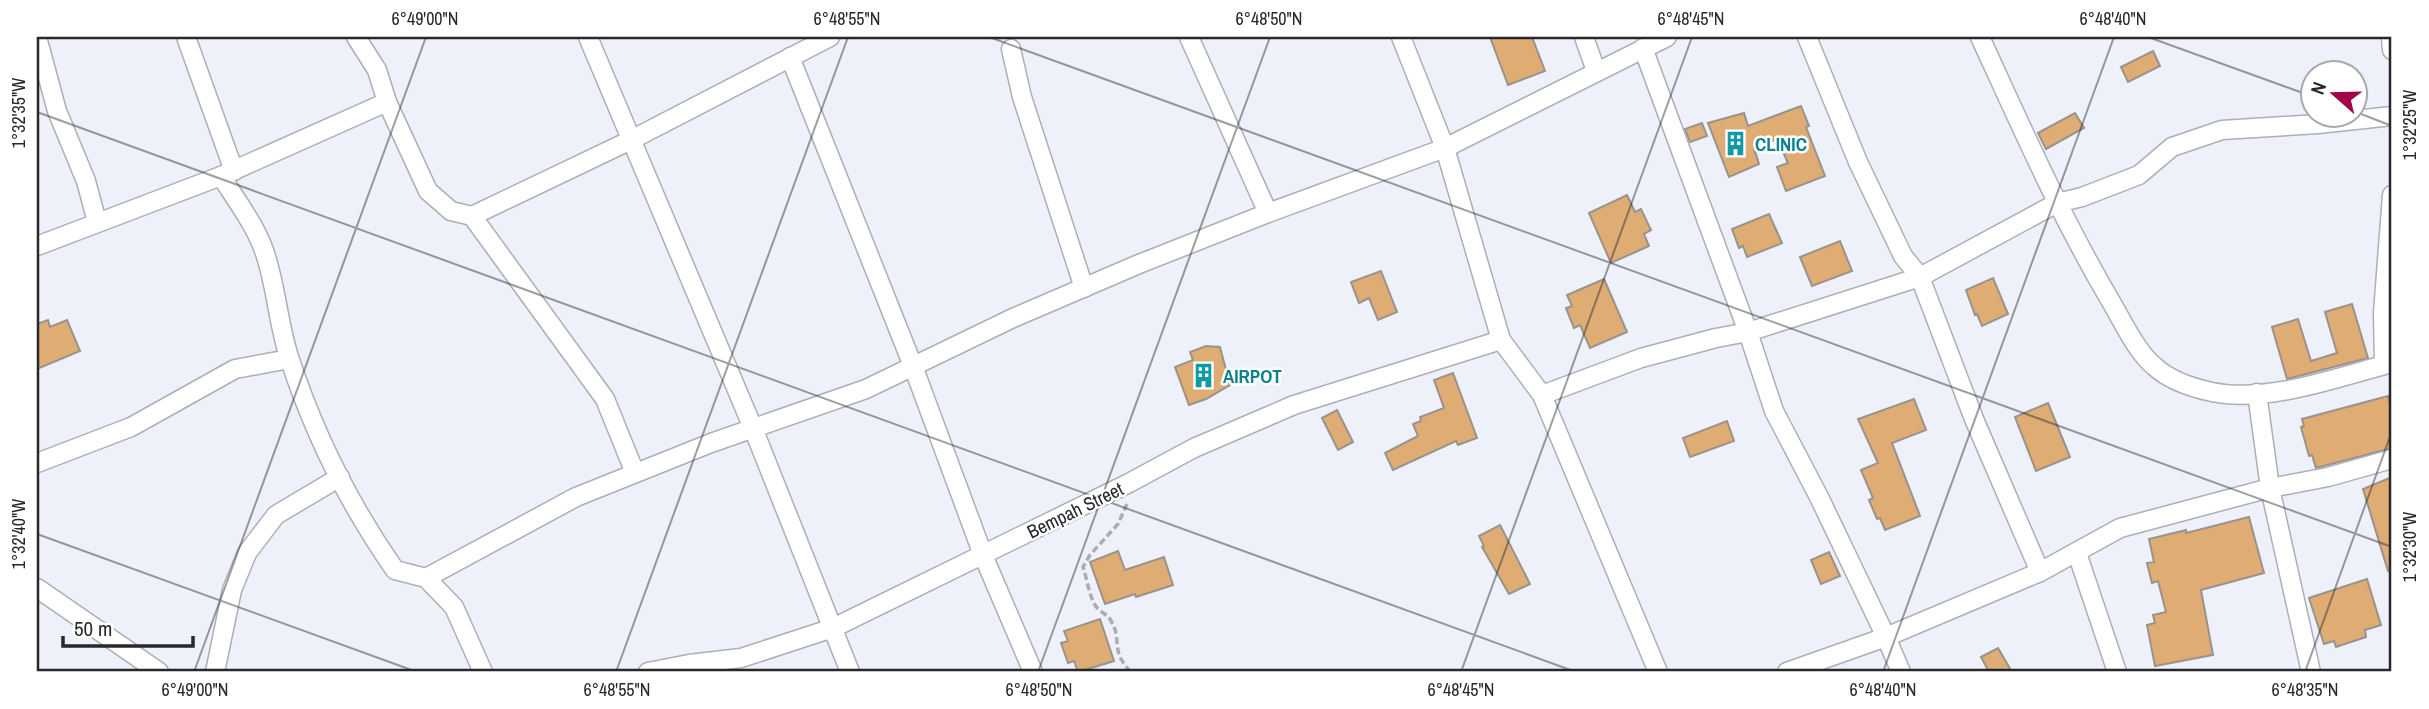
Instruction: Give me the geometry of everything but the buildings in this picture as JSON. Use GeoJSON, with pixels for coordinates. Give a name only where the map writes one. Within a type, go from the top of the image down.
{"type":"FeatureCollection","features":[{"type":"Feature","properties":{"kind":"street"},"geometry":{"type":"LineString","coordinates":[[37,37],[57,111],[86,181],[97,222]]}},
{"type":"Feature","properties":{"kind":"street"},"geometry":{"type":"LineString","coordinates":[[186,37],[227,173],[267,258],[289,359],[340,477],[376,544],[395,570],[426,578],[454,607],[482,672]]}},
{"type":"Feature","properties":{"kind":"street"},"geometry":{"type":"LineString","coordinates":[[356,37],[377,70],[387,102],[428,191],[451,211],[472,216],[831,37]]}},
{"type":"Feature","properties":{"kind":"street"},"geometry":{"type":"LineString","coordinates":[[588,37],[753,428],[849,672]]}},
{"type":"Feature","properties":{"kind":"street"},"geometry":{"type":"LineString","coordinates":[[1189,37],[1268,213]]}},
{"type":"Feature","properties":{"kind":"street"},"geometry":{"type":"LineString","coordinates":[[1401,37],[1445,148],[1501,340],[1542,395],[1658,672]]}},
{"type":"Feature","properties":{"kind":"street"},"geometry":{"type":"LineString","coordinates":[[1584,37],[1596,71]]}},
{"type":"Feature","properties":{"kind":"street"},"geometry":{"type":"LineString","coordinates":[[426,578],[576,497],[753,428],[866,390],[1013,318],[1084,288],[1268,213],[1445,148],[1667,37]]}},
{"type":"Feature","properties":{"kind":"street"},"geometry":{"type":"LineString","coordinates":[[1807,37],[1858,162],[1903,256],[1920,277],[1974,419],[2040,572]]}},
{"type":"Feature","properties":{"kind":"street"},"geometry":{"type":"LineString","coordinates":[[1980,37],[2057,203],[2129,332],[2154,366],[2179,382],[2213,393],[2242,395],[2298,389],[2388,362],[2383,313],[2392,195]]}},
{"type":"Feature","properties":{"kind":"street"},"geometry":{"type":"LineString","coordinates":[[2391,37],[2392,50]]}},
{"type":"Feature","properties":{"kind":"street"},"geometry":{"type":"LineString","coordinates":[[1643,48],[1748,332],[1774,411],[1819,497],[1901,672]]}},
{"type":"Feature","properties":{"kind":"street"},"geometry":{"type":"LineString","coordinates":[[1011,49],[1022,97],[1084,288]]}},
{"type":"Feature","properties":{"kind":"street"},"geometry":{"type":"LineString","coordinates":[[790,57],[914,366],[983,555],[1033,672]]}},
{"type":"Feature","properties":{"kind":"street"},"geometry":{"type":"LineString","coordinates":[[37,246],[227,173],[387,102]]}},
{"type":"Feature","properties":{"kind":"street"},"geometry":{"type":"LineString","coordinates":[[1542,395],[1641,358],[1748,332],[1920,277],[2057,203],[2082,197],[2139,175],[2172,147],[2222,130],[2392,116]]}},
{"type":"Feature","properties":{"kind":"street"},"geometry":{"type":"LineString","coordinates":[[472,216],[605,399],[635,473]]}},
{"type":"Feature","properties":{"kind":"street","name":"Bempah Street"},"geometry":{"type":"LineString","coordinates":[[659,671],[741,658],[833,628],[1194,448],[1294,405],[1501,340]]}},
{"type":"Feature","properties":{"kind":"street"},"geometry":{"type":"LineString","coordinates":[[37,463],[131,427],[235,369],[289,359]]}},
{"type":"Feature","properties":{"kind":"street"},"geometry":{"type":"LineString","coordinates":[[2257,393],[2270,488],[2311,672]]}},
{"type":"Feature","properties":{"kind":"street"},"geometry":{"type":"LineString","coordinates":[[1787,672],[1886,637],[2040,572],[2120,528],[2392,459]]}},
{"type":"Feature","properties":{"kind":"street"},"geometry":{"type":"LineString","coordinates":[[215,672],[232,590],[247,553],[276,515],[340,477]]}},
{"type":"Feature","properties":{"kind":"street"},"geometry":{"type":"LineString","coordinates":[[2077,553],[2117,672]]}},
{"type":"Feature","properties":{"kind":"street"},"geometry":{"type":"LineString","coordinates":[[37,588],[159,672]]}},
{"type":"Feature","properties":{"kind":"path"},"geometry":{"type":"LineString","coordinates":[[1130,496],[1118,524],[1090,555],[1083,567],[1096,607],[1111,619],[1116,650],[1123,664],[1131,672]]}},
{"type":"Feature","properties":{"kind":"place","name":"CLINIC"},"geometry":{"type":"Point","coordinates":[1735,144]}},
{"type":"Feature","properties":{"kind":"place","name":"AIRPOT"},"geometry":{"type":"Point","coordinates":[1203,376]}}]}
